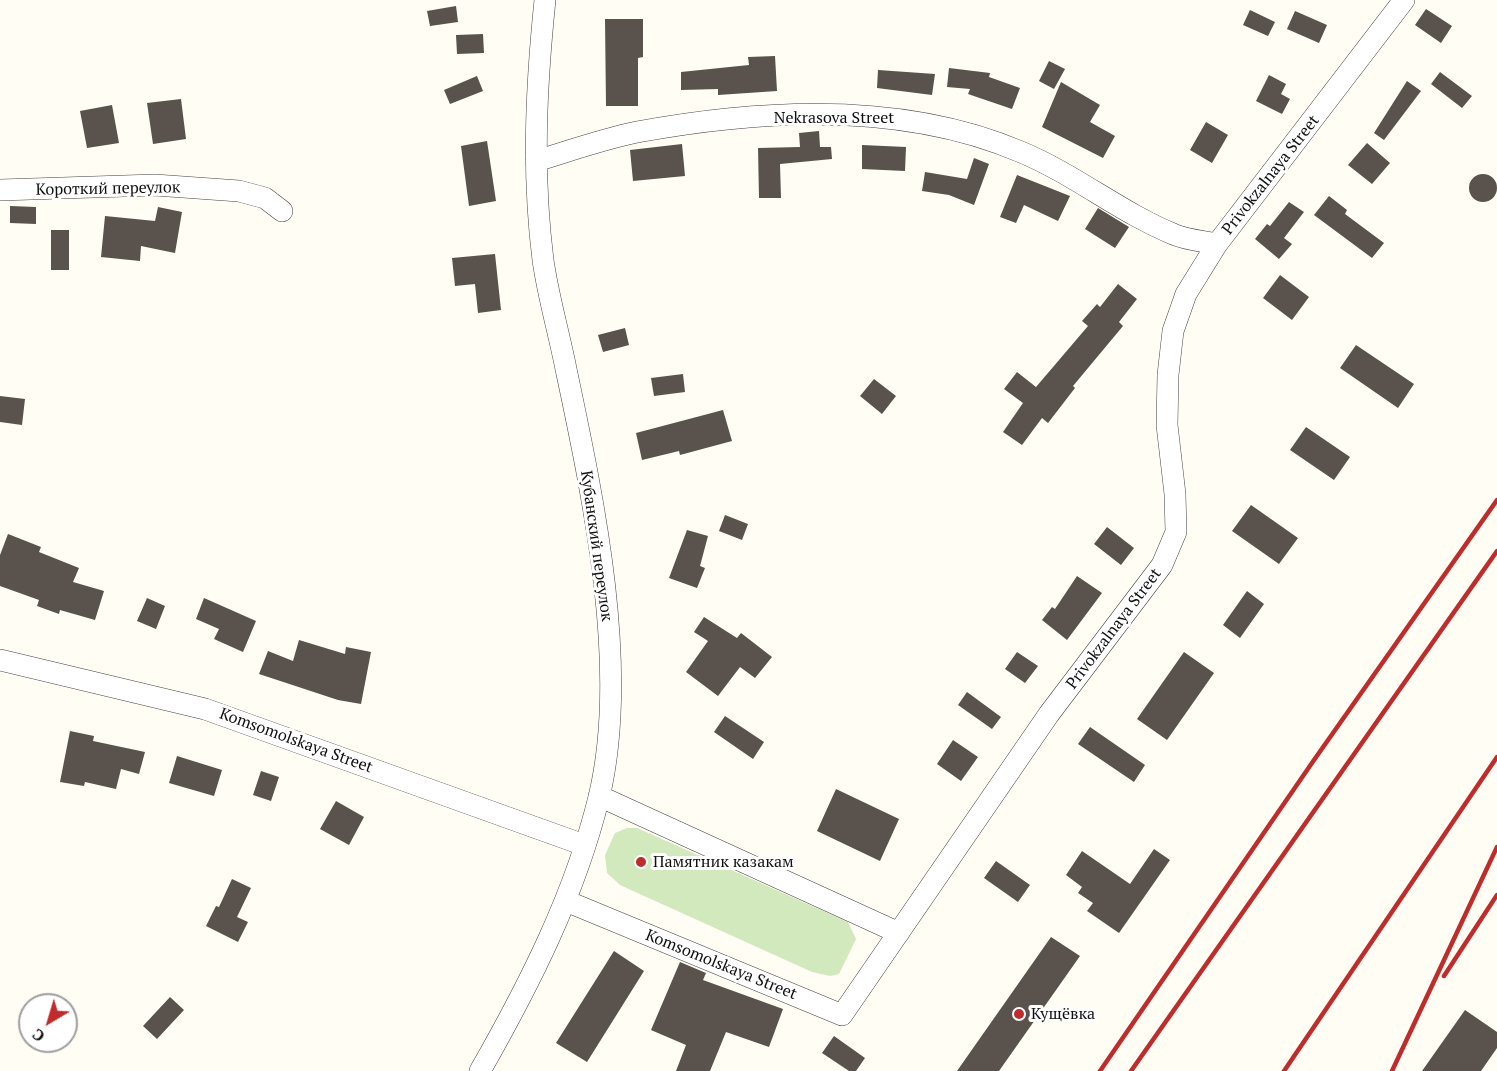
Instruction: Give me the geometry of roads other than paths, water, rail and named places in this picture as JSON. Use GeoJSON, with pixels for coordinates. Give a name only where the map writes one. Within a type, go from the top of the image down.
{"type":"FeatureCollection","features":[{"type":"Feature","properties":{"kind":"street","name":"Кубанский переулок"},"geometry":{"type":"LineString","coordinates":[[480,1071],[517,1006],[566,901],[599,796],[606,751],[611,669],[601,563],[582,443],[543,261],[536,161],[536,89],[545,0]]}},
{"type":"Feature","properties":{"kind":"street","name":"Privokzalnaya Street"},"geometry":{"type":"LineString","coordinates":[[842,1015],[1049,714],[1162,565],[1176,532],[1175,494],[1167,425],[1168,375],[1173,331],[1186,294],[1217,244],[1404,0]]}},
{"type":"Feature","properties":{"kind":"street","name":"Nekrasova Street"},"geometry":{"type":"LineString","coordinates":[[536,161],[635,133],[723,119],[838,115],[898,117],[960,129],[1023,152],[1174,235],[1217,244]]}},
{"type":"Feature","properties":{"kind":"street","name":"Короткий переулок"},"geometry":{"type":"LineString","coordinates":[[0,190],[154,185],[218,189],[239,191],[265,198],[282,212]]}},
{"type":"Feature","properties":{"kind":"street","name":"Komsomolskaya Street"},"geometry":{"type":"LineString","coordinates":[[0,660],[205,709],[584,845]]}},
{"type":"Feature","properties":{"kind":"street"},"geometry":{"type":"LineString","coordinates":[[599,796],[899,933]]}},
{"type":"Feature","properties":{"kind":"street","name":"Komsomolskaya Street"},"geometry":{"type":"LineString","coordinates":[[566,901],[842,1015]]}},
{"type":"Feature","properties":{"kind":"railway"},"geometry":{"type":"LineString","coordinates":[[1100,1071],[1314,760],[1497,500]]}},
{"type":"Feature","properties":{"kind":"railway"},"geometry":{"type":"LineString","coordinates":[[1131,1071],[1497,551]]}},
{"type":"Feature","properties":{"kind":"railway"},"geometry":{"type":"LineString","coordinates":[[1284,1071],[1497,757]]}},
{"type":"Feature","properties":{"kind":"railway"},"geometry":{"type":"LineString","coordinates":[[1392,1071],[1497,847]]}},
{"type":"Feature","properties":{"kind":"railway"},"geometry":{"type":"LineString","coordinates":[[1444,976],[1497,895]]}},
{"type":"Feature","properties":{"kind":"place","name":"Памятник казакам"},"geometry":{"type":"Point","coordinates":[641,862]}},
{"type":"Feature","properties":{"kind":"place","name":"Кущёвка"},"geometry":{"type":"Point","coordinates":[1019,1014]}}]}
